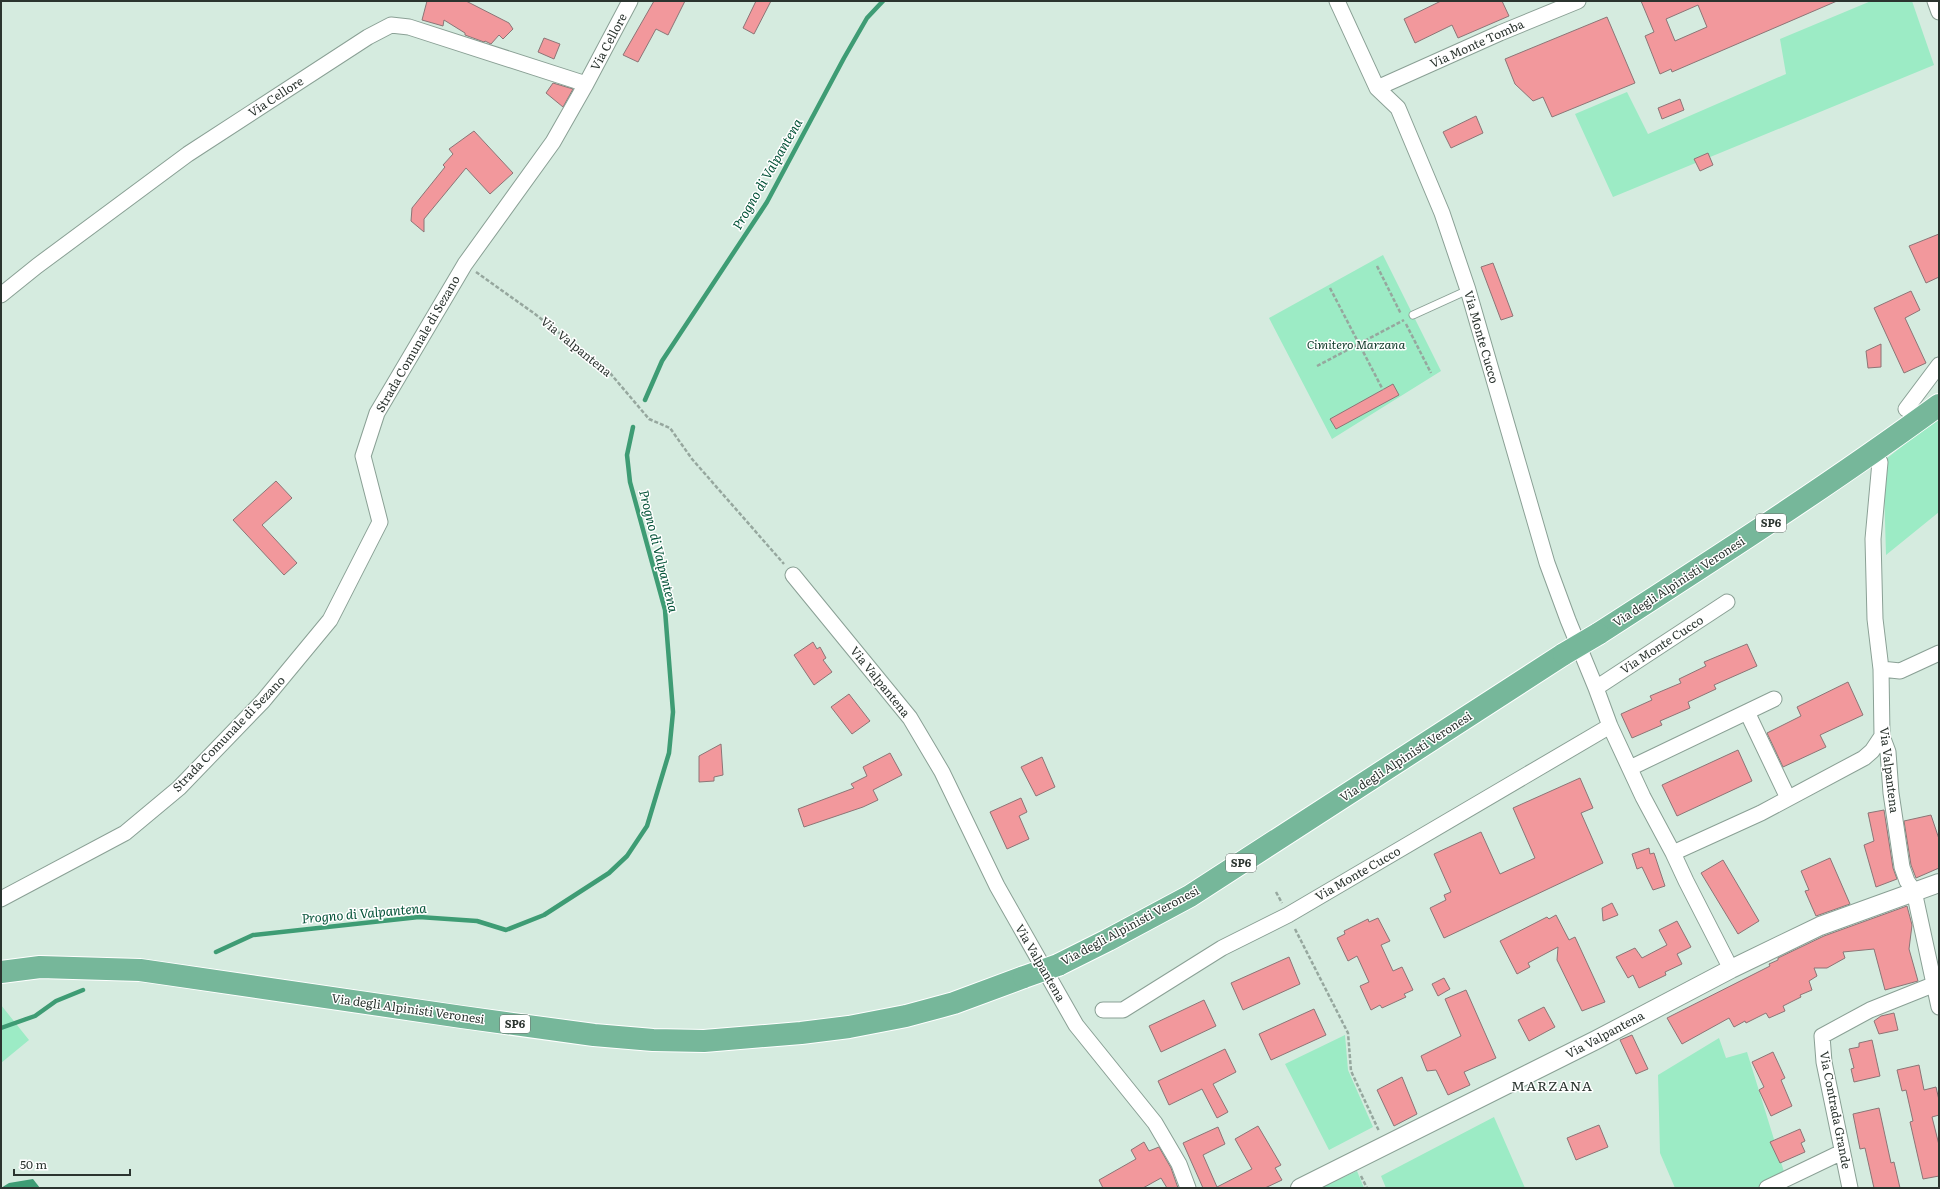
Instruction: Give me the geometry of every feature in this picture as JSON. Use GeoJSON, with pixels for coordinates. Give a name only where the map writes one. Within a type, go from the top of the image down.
{"type":"FeatureCollection","features":[{"type":"Feature","properties":{"kind":"highway","name":"Via degli Alpinisti Veronesi"},"geometry":{"type":"LineString","coordinates":[[1,972],[40,967],[140,970],[462,1018],[594,1035],[704,1042],[849,1027],[906,1016],[954,1003],[1058,965],[1190,896],[1564,654],[1598,634],[1769,524],[1939,406]]}},
{"type":"Feature","properties":{"kind":"street","name":"Via Cellore"},"geometry":{"type":"LineString","coordinates":[[465,264],[553,142],[630,1]]}},
{"type":"Feature","properties":{"kind":"street","name":"Via Monte Cucco"},"geometry":{"type":"LineString","coordinates":[[1337,1],[1377,88],[1398,108],[1442,213],[1468,290],[1547,563],[1610,726],[1643,797],[1673,853],[1731,969]]}},
{"type":"Feature","properties":{"kind":"street","name":"Via Monte Tomba"},"geometry":{"type":"LineString","coordinates":[[1377,88],[1500,33],[1578,1]]}},
{"type":"Feature","properties":{"kind":"street"},"geometry":{"type":"LineString","coordinates":[[1935,1],[1939,12]]}},
{"type":"Feature","properties":{"kind":"street","name":"Via Cellore"},"geometry":{"type":"LineString","coordinates":[[1,295],[37,266],[188,154],[368,36],[391,25],[409,27],[586,84]]}},
{"type":"Feature","properties":{"kind":"street","name":"Strada Comunale di Sezano"},"geometry":{"type":"LineString","coordinates":[[1,899],[125,833],[179,788],[263,701],[330,620],[380,522],[363,456],[377,412],[465,264]]}},
{"type":"Feature","properties":{"kind":"street"},"geometry":{"type":"LineString","coordinates":[[1906,409],[1939,365]]}},
{"type":"Feature","properties":{"kind":"street","name":"Via Valpantena"},"geometry":{"type":"LineString","coordinates":[[1880,462],[1873,539],[1875,619],[1881,669],[1882,736],[1888,752],[1891,793],[1902,867],[1907,881],[1914,891]]}},
{"type":"Feature","properties":{"kind":"street","name":"Via Valpantena"},"geometry":{"type":"LineString","coordinates":[[794,575],[910,718],[942,772],[997,886],[1076,1025],[1155,1123],[1179,1164],[1188,1188]]}},
{"type":"Feature","properties":{"kind":"street","name":"Via Monte Cucco"},"geometry":{"type":"LineString","coordinates":[[1596,688],[1727,602]]}},
{"type":"Feature","properties":{"kind":"street"},"geometry":{"type":"LineString","coordinates":[[1881,669],[1900,671],[1939,652]]}},
{"type":"Feature","properties":{"kind":"street"},"geometry":{"type":"LineString","coordinates":[[1630,768],[1774,699]]}},
{"type":"Feature","properties":{"kind":"street"},"geometry":{"type":"LineString","coordinates":[[1747,712],[1788,798]]}},
{"type":"Feature","properties":{"kind":"street","name":"Via Monte Cucco"},"geometry":{"type":"LineString","coordinates":[[1103,1010],[1123,1010],[1222,948],[1288,915],[1610,726]]}},
{"type":"Feature","properties":{"kind":"street"},"geometry":{"type":"LineString","coordinates":[[1673,853],[1761,813],[1864,758],[1872,751],[1882,736]]}},
{"type":"Feature","properties":{"kind":"street","name":"Via Valpantena"},"geometry":{"type":"LineString","coordinates":[[1300,1188],[1589,1044],[1731,969],[1820,926],[1939,883]]}},
{"type":"Feature","properties":{"kind":"street"},"geometry":{"type":"LineString","coordinates":[[1914,891],[1939,1007]]}},
{"type":"Feature","properties":{"kind":"street","name":"Via Contrada Grande"},"geometry":{"type":"LineString","coordinates":[[1850,1188],[1824,1062],[1822,1036],[1870,1010],[1935,984]]}},
{"type":"Feature","properties":{"kind":"street"},"geometry":{"type":"LineString","coordinates":[[1767,1188],[1842,1152]]}},
{"type":"Feature","properties":{"kind":"lane"},"geometry":{"type":"LineString","coordinates":[[1413,315],[1468,290]]}},
{"type":"Feature","properties":{"kind":"path","name":"Via Valpantena"},"geometry":{"type":"LineString","coordinates":[[465,264],[535,314],[610,373],[649,419],[670,428],[692,459],[794,575]]}},
{"type":"Feature","properties":{"kind":"path"},"geometry":{"type":"LineString","coordinates":[[1330,288],[1383,390]]}},
{"type":"Feature","properties":{"kind":"path"},"geometry":{"type":"LineString","coordinates":[[1317,366],[1413,315]]}},
{"type":"Feature","properties":{"kind":"path"},"geometry":{"type":"LineString","coordinates":[[1276,892],[1348,1033],[1351,1071],[1386,1146]]}},
{"type":"Feature","properties":{"kind":"green space"},"geometry":{"type":"Polygon","coordinates":[[[1871,1],[1912,1],[1934,65],[1613,197],[1575,114],[1627,92],[1648,134],[1786,74],[1780,39],[1871,1]]]}},
{"type":"Feature","properties":{"kind":"green space","name":"Cimitero Marzana"},"geometry":{"type":"Polygon","coordinates":[[[1383,255],[1441,371],[1332,439],[1269,318],[1383,255]]]}},
{"type":"Feature","properties":{"kind":"green space"},"geometry":{"type":"Polygon","coordinates":[[[1939,417],[1939,512],[1886,555],[1884,485],[1886,459],[1939,417]]]}},
{"type":"Feature","properties":{"kind":"green space"},"geometry":{"type":"Polygon","coordinates":[[[1,1005],[29,1040],[1,1063],[1,1005]]]}},
{"type":"Feature","properties":{"kind":"green space"},"geometry":{"type":"Polygon","coordinates":[[[1345,1035],[1348,1070],[1373,1127],[1329,1150],[1285,1064],[1345,1035]]]}},
{"type":"Feature","properties":{"kind":"green space"},"geometry":{"type":"Polygon","coordinates":[[[1719,1038],[1726,1058],[1747,1052],[1785,1175],[1760,1188],[1675,1188],[1660,1153],[1658,1075],[1719,1038]]]}},
{"type":"Feature","properties":{"kind":"green space"},"geometry":{"type":"Polygon","coordinates":[[[1494,1117],[1525,1188],[1386,1188],[1381,1176],[1494,1117]]]}},
{"type":"Feature","properties":{"kind":"green space"},"geometry":{"type":"Polygon","coordinates":[[[1357,1171],[1364,1188],[1320,1188],[1357,1171]]]}},
{"type":"Feature","properties":{"kind":"shaded area"},"geometry":{"type":"Polygon","coordinates":[[[33,1179],[40,1188],[1,1188],[9,1183],[33,1179]]]}},
{"type":"Feature","properties":{"kind":"building"},"geometry":{"type":"Polygon","coordinates":[[[427,1],[466,1],[509,23],[513,29],[503,39],[499,35],[491,44],[485,41],[484,42],[465,35],[465,33],[444,20],[443,26],[422,20],[427,1]]]}},
{"type":"Feature","properties":{"kind":"building"},"geometry":{"type":"Polygon","coordinates":[[[654,1],[685,1],[668,35],[656,29],[638,62],[623,55],[654,1]]]}},
{"type":"Feature","properties":{"kind":"building"},"geometry":{"type":"Polygon","coordinates":[[[756,1],[771,1],[754,34],[743,28],[756,1]]]}},
{"type":"Feature","properties":{"kind":"building"},"geometry":{"type":"Polygon","coordinates":[[[1441,1],[1502,1],[1509,16],[1458,38],[1452,25],[1415,43],[1404,19],[1441,1]]]}},
{"type":"Feature","properties":{"kind":"building"},"geometry":{"type":"Polygon","coordinates":[[[1641,1],[1837,1],[1672,72],[1671,69],[1660,74],[1645,36],[1654,32],[1641,1]],[[1698,5],[1666,19],[1675,41],[1707,27],[1698,5]]]}},
{"type":"Feature","properties":{"kind":"building"},"geometry":{"type":"Polygon","coordinates":[[[1607,17],[1635,83],[1552,117],[1543,97],[1533,101],[1515,84],[1505,59],[1607,17]]]}},
{"type":"Feature","properties":{"kind":"building"},"geometry":{"type":"Polygon","coordinates":[[[544,38],[560,44],[554,59],[538,52],[544,38]]]}},
{"type":"Feature","properties":{"kind":"building"},"geometry":{"type":"Polygon","coordinates":[[[553,83],[573,89],[563,107],[546,93],[553,83]]]}},
{"type":"Feature","properties":{"kind":"building"},"geometry":{"type":"Polygon","coordinates":[[[1680,99],[1684,110],[1662,119],[1658,108],[1680,99]]]}},
{"type":"Feature","properties":{"kind":"building"},"geometry":{"type":"Polygon","coordinates":[[[1476,116],[1483,133],[1451,148],[1443,132],[1476,116]]]}},
{"type":"Feature","properties":{"kind":"building"},"geometry":{"type":"Polygon","coordinates":[[[474,131],[513,173],[490,194],[466,168],[424,219],[424,232],[411,221],[412,208],[445,167],[443,165],[453,154],[449,149],[474,131]]]}},
{"type":"Feature","properties":{"kind":"building"},"geometry":{"type":"Polygon","coordinates":[[[1708,153],[1713,165],[1700,171],[1694,159],[1708,153]]]}},
{"type":"Feature","properties":{"kind":"building"},"geometry":{"type":"Polygon","coordinates":[[[1939,234],[1939,277],[1926,283],[1909,246],[1939,234]]]}},
{"type":"Feature","properties":{"kind":"building"},"geometry":{"type":"Polygon","coordinates":[[[1493,263],[1513,316],[1501,320],[1481,267],[1493,263]]]}},
{"type":"Feature","properties":{"kind":"building"},"geometry":{"type":"Polygon","coordinates":[[[1911,291],[1920,310],[1905,318],[1926,363],[1904,373],[1874,308],[1911,291]]]}},
{"type":"Feature","properties":{"kind":"building"},"geometry":{"type":"Polygon","coordinates":[[[1881,344],[1881,367],[1868,368],[1866,351],[1881,344]]]}},
{"type":"Feature","properties":{"kind":"building"},"geometry":{"type":"Polygon","coordinates":[[[1393,384],[1399,395],[1336,429],[1330,419],[1393,384]]]}},
{"type":"Feature","properties":{"kind":"building"},"geometry":{"type":"Polygon","coordinates":[[[276,481],[292,498],[262,525],[297,563],[284,575],[233,520],[276,481]]]}},
{"type":"Feature","properties":{"kind":"building"},"geometry":{"type":"Polygon","coordinates":[[[813,642],[817,649],[820,647],[826,658],[823,660],[832,672],[814,685],[794,655],[813,642]]]}},
{"type":"Feature","properties":{"kind":"building"},"geometry":{"type":"Polygon","coordinates":[[[1747,644],[1757,666],[1714,685],[1716,689],[1688,702],[1690,708],[1660,721],[1662,725],[1632,738],[1621,714],[1652,700],[1650,696],[1681,683],[1679,679],[1706,666],[1704,662],[1747,644]]]}},
{"type":"Feature","properties":{"kind":"building"},"geometry":{"type":"Polygon","coordinates":[[[1848,682],[1863,715],[1820,735],[1826,747],[1783,767],[1767,733],[1801,716],[1797,707],[1848,682]]]}},
{"type":"Feature","properties":{"kind":"building"},"geometry":{"type":"Polygon","coordinates":[[[849,694],[870,721],[852,734],[831,707],[849,694]]]}},
{"type":"Feature","properties":{"kind":"building"},"geometry":{"type":"Polygon","coordinates":[[[721,744],[723,775],[714,777],[714,781],[699,782],[699,756],[721,744]]]}},
{"type":"Feature","properties":{"kind":"building"},"geometry":{"type":"Polygon","coordinates":[[[1738,750],[1752,781],[1677,816],[1662,785],[1738,750]]]}},
{"type":"Feature","properties":{"kind":"building"},"geometry":{"type":"Polygon","coordinates":[[[890,753],[902,775],[873,790],[878,800],[863,807],[804,827],[798,809],[854,788],[851,784],[867,776],[863,767],[890,753]]]}},
{"type":"Feature","properties":{"kind":"building"},"geometry":{"type":"Polygon","coordinates":[[[1042,757],[1055,787],[1036,796],[1021,767],[1042,757]]]}},
{"type":"Feature","properties":{"kind":"building"},"geometry":{"type":"Polygon","coordinates":[[[1580,778],[1593,808],[1581,813],[1603,863],[1444,938],[1430,908],[1446,900],[1444,895],[1451,892],[1434,854],[1481,832],[1500,874],[1535,858],[1513,808],[1580,778]]]}},
{"type":"Feature","properties":{"kind":"building"},"geometry":{"type":"Polygon","coordinates":[[[1021,798],[1027,812],[1019,816],[1029,839],[1007,849],[990,812],[1021,798]]]}},
{"type":"Feature","properties":{"kind":"building"},"geometry":{"type":"Polygon","coordinates":[[[1884,810],[1893,868],[1897,879],[1876,887],[1864,845],[1874,841],[1868,813],[1884,810]]]}},
{"type":"Feature","properties":{"kind":"building"},"geometry":{"type":"Polygon","coordinates":[[[1931,815],[1939,839],[1939,868],[1916,878],[1911,865],[1904,821],[1931,815]]]}},
{"type":"Feature","properties":{"kind":"building"},"geometry":{"type":"Polygon","coordinates":[[[1649,848],[1650,854],[1654,853],[1665,886],[1653,890],[1642,867],[1637,869],[1632,854],[1649,848]]]}},
{"type":"Feature","properties":{"kind":"building"},"geometry":{"type":"Polygon","coordinates":[[[1830,858],[1850,904],[1816,916],[1805,891],[1809,890],[1801,871],[1830,858]]]}},
{"type":"Feature","properties":{"kind":"building"},"geometry":{"type":"Polygon","coordinates":[[[1723,860],[1759,921],[1738,934],[1701,873],[1723,860]]]}},
{"type":"Feature","properties":{"kind":"building"},"geometry":{"type":"Polygon","coordinates":[[[1612,903],[1618,915],[1603,921],[1602,908],[1612,903]]]}},
{"type":"Feature","properties":{"kind":"building"},"geometry":{"type":"Polygon","coordinates":[[[1907,906],[1912,925],[1909,949],[1918,981],[1885,990],[1874,949],[1843,952],[1845,958],[1827,968],[1814,968],[1817,976],[1809,981],[1812,990],[1800,995],[1801,997],[1783,1006],[1785,1011],[1769,1018],[1766,1013],[1734,1027],[1729,1018],[1682,1044],[1667,1018],[1770,966],[1769,964],[1778,960],[1778,958],[1824,936],[1907,906]]]}},
{"type":"Feature","properties":{"kind":"building"},"geometry":{"type":"Polygon","coordinates":[[[1556,915],[1569,940],[1575,937],[1605,1002],[1582,1011],[1557,960],[1558,947],[1528,963],[1530,967],[1517,974],[1500,941],[1547,917],[1549,919],[1556,915]]]}},
{"type":"Feature","properties":{"kind":"building"},"geometry":{"type":"Polygon","coordinates":[[[1378,918],[1390,941],[1381,945],[1393,971],[1402,967],[1413,990],[1404,994],[1406,997],[1382,1008],[1380,1005],[1371,1010],[1360,986],[1369,982],[1358,958],[1357,956],[1348,961],[1337,938],[1345,934],[1344,931],[1368,919],[1369,922],[1378,918]]]}},
{"type":"Feature","properties":{"kind":"building"},"geometry":{"type":"Polygon","coordinates":[[[1677,921],[1691,947],[1677,954],[1682,964],[1665,972],[1666,975],[1639,988],[1633,975],[1628,978],[1616,957],[1635,948],[1642,958],[1667,945],[1659,930],[1677,921]]]}},
{"type":"Feature","properties":{"kind":"building"},"geometry":{"type":"Polygon","coordinates":[[[1289,957],[1300,984],[1243,1010],[1231,983],[1289,957]]]}},
{"type":"Feature","properties":{"kind":"building"},"geometry":{"type":"Polygon","coordinates":[[[1444,978],[1450,989],[1438,996],[1432,984],[1444,978]]]}},
{"type":"Feature","properties":{"kind":"building"},"geometry":{"type":"Polygon","coordinates":[[[1466,990],[1496,1058],[1464,1072],[1470,1085],[1448,1095],[1436,1070],[1427,1071],[1421,1056],[1461,1036],[1445,999],[1466,990]]]}},
{"type":"Feature","properties":{"kind":"building"},"geometry":{"type":"Polygon","coordinates":[[[1204,1000],[1216,1026],[1161,1052],[1149,1026],[1204,1000]]]}},
{"type":"Feature","properties":{"kind":"building"},"geometry":{"type":"Polygon","coordinates":[[[1544,1007],[1555,1027],[1529,1041],[1518,1020],[1544,1007]]]}},
{"type":"Feature","properties":{"kind":"building"},"geometry":{"type":"Polygon","coordinates":[[[1314,1009],[1326,1035],[1271,1060],[1259,1034],[1314,1009]]]}},
{"type":"Feature","properties":{"kind":"building"},"geometry":{"type":"Polygon","coordinates":[[[1894,1013],[1898,1030],[1879,1034],[1874,1021],[1881,1016],[1894,1013]]]}},
{"type":"Feature","properties":{"kind":"building"},"geometry":{"type":"Polygon","coordinates":[[[1632,1035],[1648,1069],[1636,1074],[1620,1040],[1632,1035]]]}},
{"type":"Feature","properties":{"kind":"building"},"geometry":{"type":"Polygon","coordinates":[[[1872,1040],[1880,1076],[1854,1082],[1851,1069],[1854,1068],[1849,1049],[1859,1047],[1859,1043],[1872,1040]]]}},
{"type":"Feature","properties":{"kind":"building"},"geometry":{"type":"Polygon","coordinates":[[[1225,1049],[1236,1072],[1213,1084],[1228,1112],[1217,1118],[1202,1089],[1169,1105],[1158,1081],[1225,1049]]]}},
{"type":"Feature","properties":{"kind":"building"},"geometry":{"type":"Polygon","coordinates":[[[1773,1052],[1785,1078],[1781,1080],[1792,1106],[1771,1116],[1759,1090],[1764,1087],[1752,1062],[1773,1052]]]}},
{"type":"Feature","properties":{"kind":"building"},"geometry":{"type":"Polygon","coordinates":[[[1919,1065],[1924,1090],[1936,1087],[1939,1100],[1939,1115],[1932,1117],[1939,1145],[1939,1176],[1923,1179],[1910,1122],[1913,1121],[1906,1090],[1902,1091],[1897,1070],[1919,1065]]]}},
{"type":"Feature","properties":{"kind":"building"},"geometry":{"type":"Polygon","coordinates":[[[1402,1077],[1417,1114],[1394,1126],[1377,1090],[1402,1077]]]}},
{"type":"Feature","properties":{"kind":"building"},"geometry":{"type":"Polygon","coordinates":[[[1879,1108],[1891,1163],[1894,1162],[1900,1188],[1874,1188],[1865,1148],[1860,1149],[1853,1114],[1879,1108]]]}},
{"type":"Feature","properties":{"kind":"building"},"geometry":{"type":"Polygon","coordinates":[[[1599,1125],[1608,1147],[1576,1160],[1567,1138],[1599,1125]]]}},
{"type":"Feature","properties":{"kind":"building"},"geometry":{"type":"Polygon","coordinates":[[[1258,1126],[1281,1165],[1275,1168],[1282,1180],[1265,1188],[1203,1188],[1183,1143],[1218,1127],[1225,1144],[1203,1155],[1217,1187],[1252,1169],[1235,1139],[1258,1126]]]}},
{"type":"Feature","properties":{"kind":"building"},"geometry":{"type":"Polygon","coordinates":[[[1800,1129],[1805,1141],[1801,1143],[1805,1152],[1780,1163],[1770,1142],[1800,1129]]]}},
{"type":"Feature","properties":{"kind":"building"},"geometry":{"type":"Polygon","coordinates":[[[1144,1142],[1149,1151],[1159,1147],[1171,1168],[1178,1188],[1167,1188],[1161,1178],[1143,1188],[1103,1188],[1099,1180],[1136,1159],[1131,1150],[1144,1142]]]}},
{"type":"Feature","properties":{"kind":"waterway","name":"Progno di Valpantena"},"geometry":{"type":"LineString","coordinates":[[645,400],[662,361],[767,202],[867,18],[883,1]]}},
{"type":"Feature","properties":{"kind":"waterway","name":"Progno di Valpantena"},"geometry":{"type":"LineString","coordinates":[[216,952],[253,935],[419,917],[477,921],[506,930],[544,915],[609,873],[627,856],[647,826],[669,753],[673,712],[665,610],[630,482],[627,455],[633,427]]}},
{"type":"Feature","properties":{"kind":"waterway","name":"Progno di Valpantena"},"geometry":{"type":"LineString","coordinates":[[1,1028],[35,1016],[56,1001],[83,990]]}},
{"type":"Feature","properties":{"kind":"district","name":"MARZANA"},"geometry":{"type":"Point","coordinates":[1552,1086]}}]}
